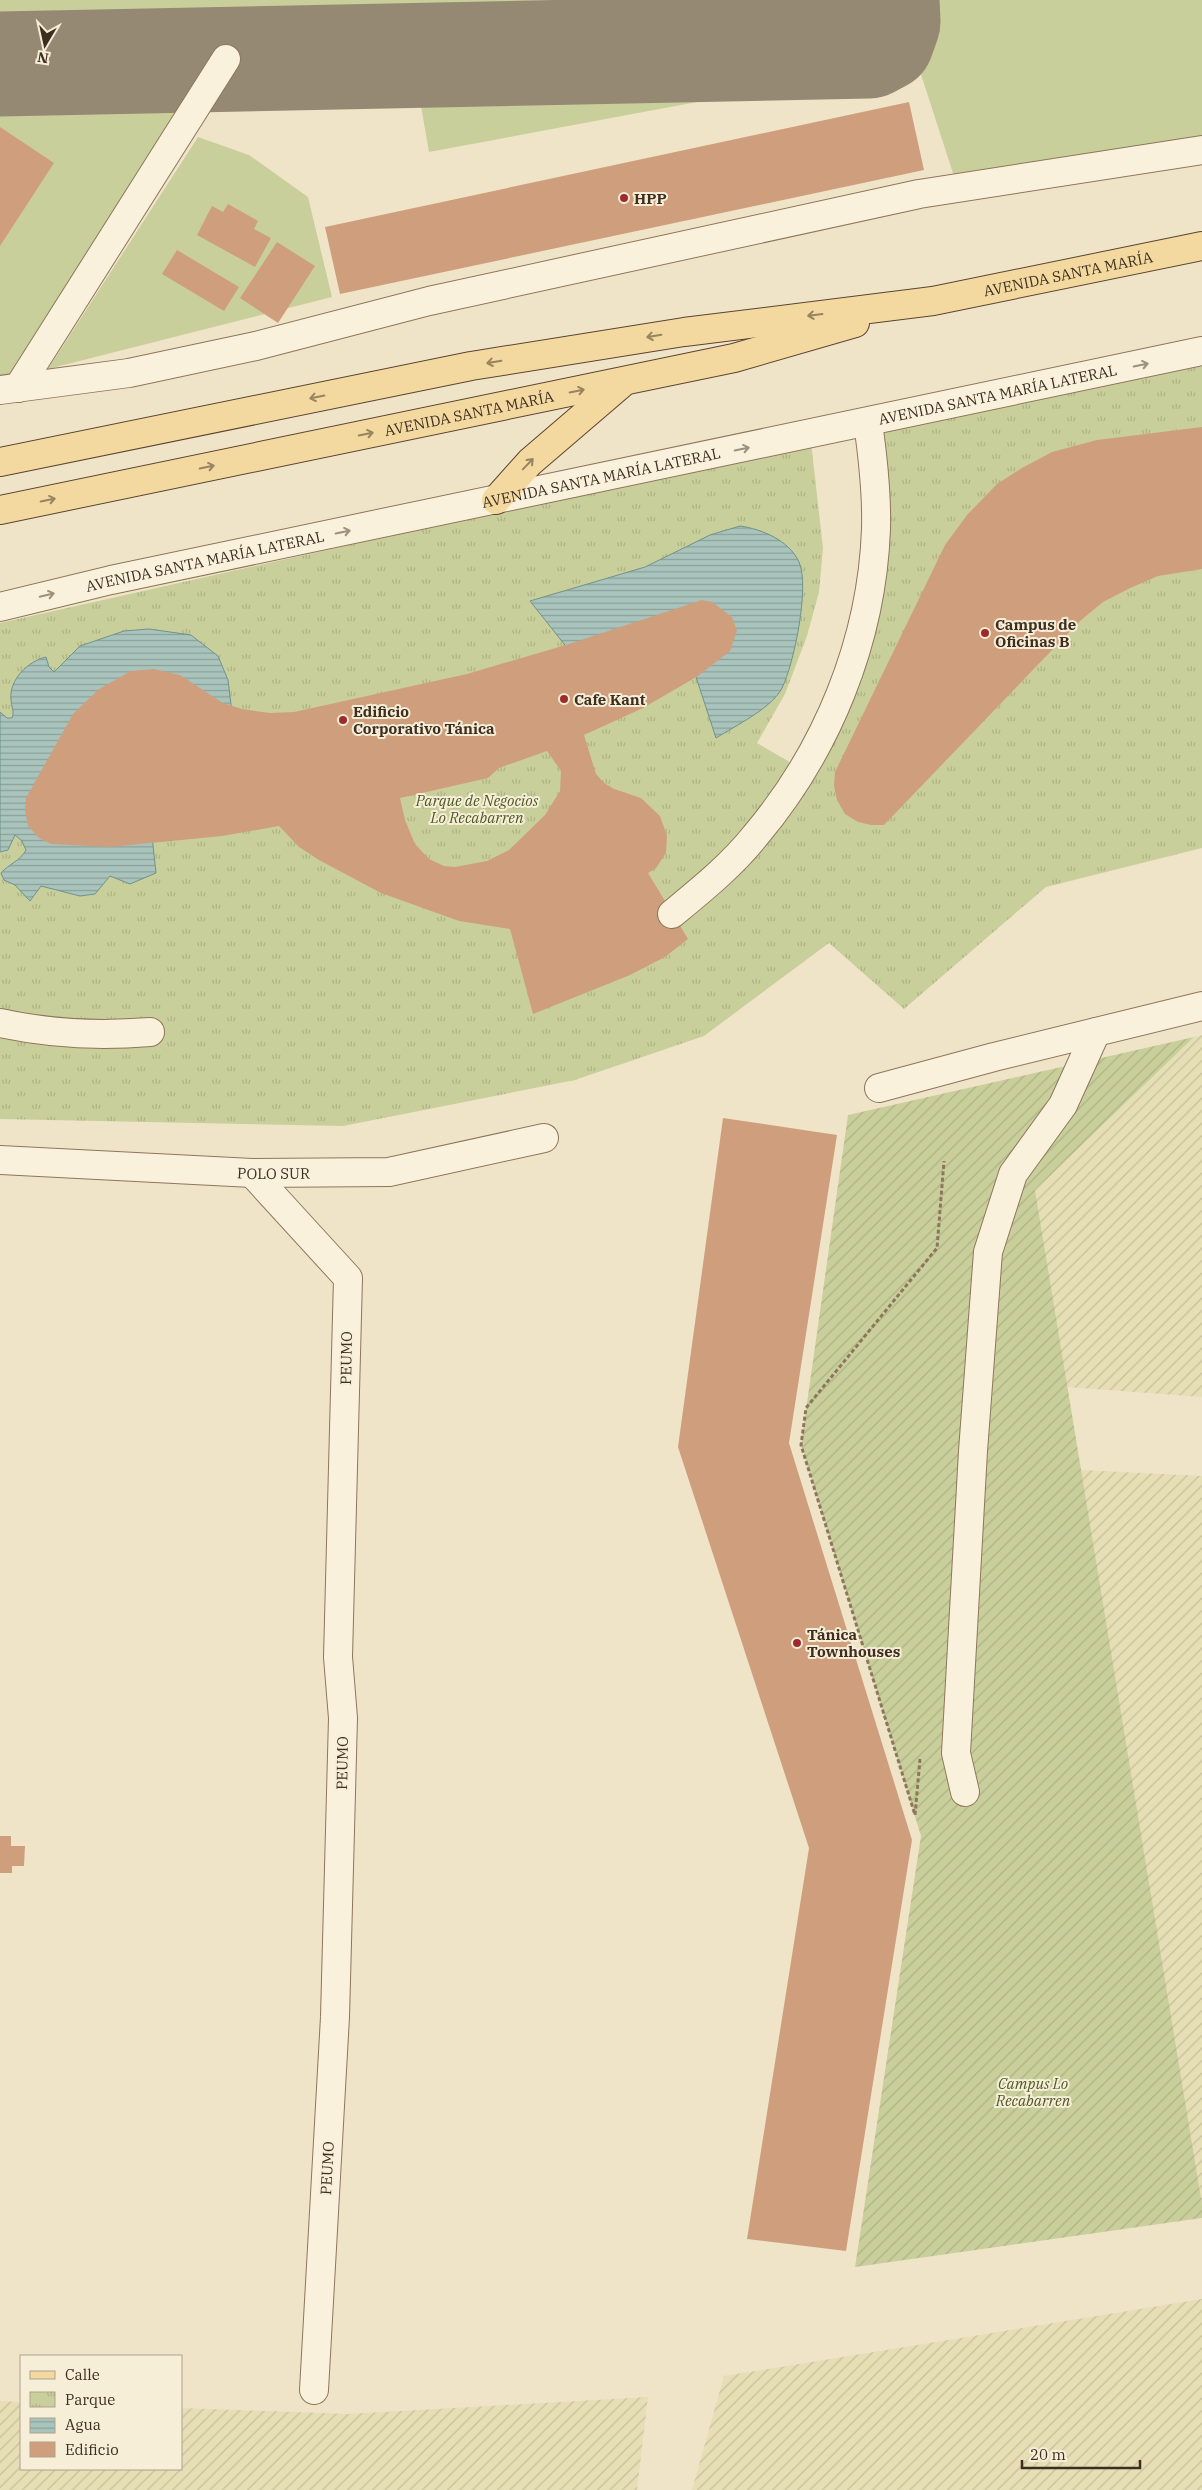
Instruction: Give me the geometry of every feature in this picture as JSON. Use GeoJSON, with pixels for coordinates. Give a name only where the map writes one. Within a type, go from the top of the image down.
{"type":"FeatureCollection","features":[{"type":"Feature","properties":{"kind":"main road","name":"AVENIDA SANTA MARÍA"},"geometry":{"type":"LineString","coordinates":[[0,510],[734,358],[933,301],[1202,246]]}},
{"type":"Feature","properties":{"kind":"main road","name":"AVENIDA SANTA MARÍA"},"geometry":{"type":"LineString","coordinates":[[0,462],[471,366],[684,332],[933,301]]}},
{"type":"Feature","properties":{"kind":"main road"},"geometry":{"type":"LineString","coordinates":[[496,500],[530,462],[624,381]]}},
{"type":"Feature","properties":{"kind":"street"},"geometry":{"type":"LineString","coordinates":[[9,389],[226,59]]}},
{"type":"Feature","properties":{"kind":"street"},"geometry":{"type":"LineString","coordinates":[[9,389],[130,373],[256,346],[429,301],[919,194],[1202,150]]}},
{"type":"Feature","properties":{"kind":"street","name":"AVENIDA SANTA MARÍA LATERAL"},"geometry":{"type":"LineString","coordinates":[[0,607],[111,580],[1202,352]]}},
{"type":"Feature","properties":{"kind":"street"},"geometry":{"type":"LineString","coordinates":[[672,914],[716,878],[754,837],[778,807],[818,745],[841,693],[858,640],[870,585],[876,529],[874,473],[868,423]]}},
{"type":"Feature","properties":{"kind":"street"},"geometry":{"type":"LineString","coordinates":[[879,1088],[1202,1006]]}},
{"type":"Feature","properties":{"kind":"street"},"geometry":{"type":"LineString","coordinates":[[0,1023],[26,1029],[72,1034],[114,1035],[150,1032]]}},
{"type":"Feature","properties":{"kind":"street"},"geometry":{"type":"LineString","coordinates":[[965,1792],[956,1753],[988,1252],[1013,1174],[1063,1105],[1096,1032]]}},
{"type":"Feature","properties":{"kind":"street","name":"POLO SUR"},"geometry":{"type":"LineString","coordinates":[[0,1160],[252,1173],[389,1172],[544,1138]]}},
{"type":"Feature","properties":{"kind":"street","name":"PEUMO"},"geometry":{"type":"LineString","coordinates":[[252,1173],[348,1278],[338,1657],[343,1718],[335,2017],[314,2390]]}},
{"type":"Feature","properties":{"kind":"path"},"geometry":{"type":"LineString","coordinates":[[944,1161],[937,1248],[806,1408],[800,1445],[915,1815],[921,1756],[956,1753]]}},
{"type":"Feature","properties":{"kind":"shaded area"},"geometry":{"type":"Polygon","coordinates":[[[1202,1035],[1202,1397],[1067,1387],[1035,1190],[1194,1037],[1202,1035]]]}},
{"type":"Feature","properties":{"kind":"shaded area"},"geometry":{"type":"Polygon","coordinates":[[[1081,1470],[1202,1476],[1202,2204],[1081,1470]]]}},
{"type":"Feature","properties":{"kind":"shaded area"},"geometry":{"type":"Polygon","coordinates":[[[1202,2299],[1202,2490],[692,2490],[724,2376],[1202,2299]]]}},
{"type":"Feature","properties":{"kind":"shaded area"},"geometry":{"type":"Polygon","coordinates":[[[648,2397],[637,2490],[0,2490],[0,2401],[20,2402],[20,2470],[182,2470],[182,2408],[348,2414],[648,2397]]]}},
{"type":"Feature","properties":{"kind":"green space"},"geometry":{"type":"Polygon","coordinates":[[[0,0],[866,0],[867,30],[0,47],[0,0]]]}},
{"type":"Feature","properties":{"kind":"green space"},"geometry":{"type":"Polygon","coordinates":[[[906,0],[1202,0],[1202,153],[962,201],[905,25],[906,0]]]}},
{"type":"Feature","properties":{"kind":"green space"},"geometry":{"type":"Polygon","coordinates":[[[775,55],[778,87],[429,152],[417,83],[458,66],[775,55]]]}},
{"type":"Feature","properties":{"kind":"green space"},"geometry":{"type":"Polygon","coordinates":[[[190,74],[190,89],[9,379],[0,380],[0,75],[190,74]]]}},
{"type":"Feature","properties":{"kind":"green space"},"geometry":{"type":"Polygon","coordinates":[[[198,137],[249,155],[308,197],[332,297],[48,369],[198,137]]]}},
{"type":"Feature","properties":{"kind":"green space","name":"Parque de Negocios Lo Recabarren"},"geometry":{"type":"Polygon","coordinates":[[[1202,366],[1202,848],[1046,887],[904,1009],[829,943],[704,1036],[575,1080],[343,1126],[0,1119],[0,623],[811,442],[823,548],[819,592],[807,636],[785,694],[757,743],[788,761],[800,773],[859,640],[869,433],[1202,366]]]}},
{"type":"Feature","properties":{"kind":"green space","name":"Campus Lo Recabarren"},"geometry":{"type":"Polygon","coordinates":[[[1194,1037],[1035,1190],[1202,2204],[1202,2218],[855,2267],[921,1836],[801,1445],[848,1115],[1194,1037]]]}},
{"type":"Feature","properties":{"kind":"water"},"geometry":{"type":"Polygon","coordinates":[[[740,526],[774,537],[794,554],[799,562],[802,573],[802,606],[796,644],[782,688],[770,703],[716,738],[678,622],[580,664],[530,601],[645,567],[710,535],[740,526]]]}},
{"type":"Feature","properties":{"kind":"water"},"geometry":{"type":"Polygon","coordinates":[[[149,629],[191,635],[218,656],[228,680],[232,713],[151,827],[156,873],[130,884],[110,876],[95,894],[80,896],[41,886],[30,901],[15,885],[4,880],[1,873],[21,857],[26,850],[22,841],[15,835],[8,850],[0,852],[0,712],[7,718],[12,718],[11,692],[16,678],[26,667],[39,659],[46,657],[49,667],[54,672],[80,646],[124,631],[149,629]]]}},
{"type":"Feature","properties":{"kind":"building","name":"HPP"},"geometry":{"type":"Polygon","coordinates":[[[909,102],[924,170],[340,294],[325,227],[909,102]]]}},
{"type":"Feature","properties":{"kind":"building"},"geometry":{"type":"Polygon","coordinates":[[[0,127],[54,163],[0,246],[0,127]]]}},
{"type":"Feature","properties":{"kind":"building"},"geometry":{"type":"Polygon","coordinates":[[[228,204],[258,221],[254,229],[271,238],[255,267],[197,235],[212,206],[223,212],[228,204]]]}},
{"type":"Feature","properties":{"kind":"building"},"geometry":{"type":"Polygon","coordinates":[[[277,242],[315,266],[278,323],[240,298],[277,242]]]}},
{"type":"Feature","properties":{"kind":"building"},"geometry":{"type":"Polygon","coordinates":[[[177,250],[239,287],[224,311],[162,274],[177,250]]]}},
{"type":"Feature","properties":{"kind":"building","name":"Campus de Oficinas B"},"geometry":{"type":"Polygon","coordinates":[[[1202,427],[1202,569],[1158,576],[1103,602],[1080,621],[884,825],[858,822],[845,814],[837,800],[834,786],[835,772],[945,545],[967,515],[997,484],[1052,452],[1097,440],[1202,427]]]}},
{"type":"Feature","properties":{"kind":"building","name":"Edificio Corporativo Tánica"},"geometry":{"type":"Polygon","coordinates":[[[702,600],[712,602],[732,617],[737,631],[730,651],[698,676],[643,708],[584,735],[596,774],[604,783],[614,789],[641,798],[660,816],[667,836],[666,853],[656,868],[648,873],[688,939],[665,957],[630,975],[533,1014],[510,929],[459,921],[381,893],[319,860],[299,847],[279,826],[222,836],[110,847],[51,844],[39,838],[28,826],[25,810],[26,798],[73,714],[99,689],[131,671],[154,669],[180,675],[223,703],[242,709],[270,713],[294,712],[467,674],[569,644],[702,600]],[[547,751],[499,768],[488,778],[400,798],[405,820],[415,844],[429,859],[444,866],[455,867],[487,861],[509,850],[545,815],[560,791],[561,771],[547,751]]]}},
{"type":"Feature","properties":{"kind":"building","name":"Tánica Townhouses"},"geometry":{"type":"Polygon","coordinates":[[[723,1118],[837,1135],[789,1443],[912,1840],[846,2251],[747,2239],[809,1848],[678,1447],[723,1118]]]}},
{"type":"Feature","properties":{"kind":"building"},"geometry":{"type":"Polygon","coordinates":[[[0,1836],[11,1836],[11,1846],[25,1846],[24,1866],[12,1866],[12,1873],[0,1873],[0,1836]]]}},
{"type":"Feature","properties":{"kind":"taxiway"},"geometry":{"type":"LineString","coordinates":[[0,64],[869,46],[882,39],[888,22],[887,0]]}},
{"type":"Feature","properties":{"kind":"place","name":"HPP"},"geometry":{"type":"Point","coordinates":[624,198]}},
{"type":"Feature","properties":{"kind":"place","name":"Campus de Oficinas B"},"geometry":{"type":"Point","coordinates":[985,633]}},
{"type":"Feature","properties":{"kind":"place","name":"Cafe Kant"},"geometry":{"type":"Point","coordinates":[564,699]}},
{"type":"Feature","properties":{"kind":"place","name":"Edificio Corporativo Tánica"},"geometry":{"type":"Point","coordinates":[343,720]}},
{"type":"Feature","properties":{"kind":"place","name":"Tánica Townhouses"},"geometry":{"type":"Point","coordinates":[797,1643]}}]}
